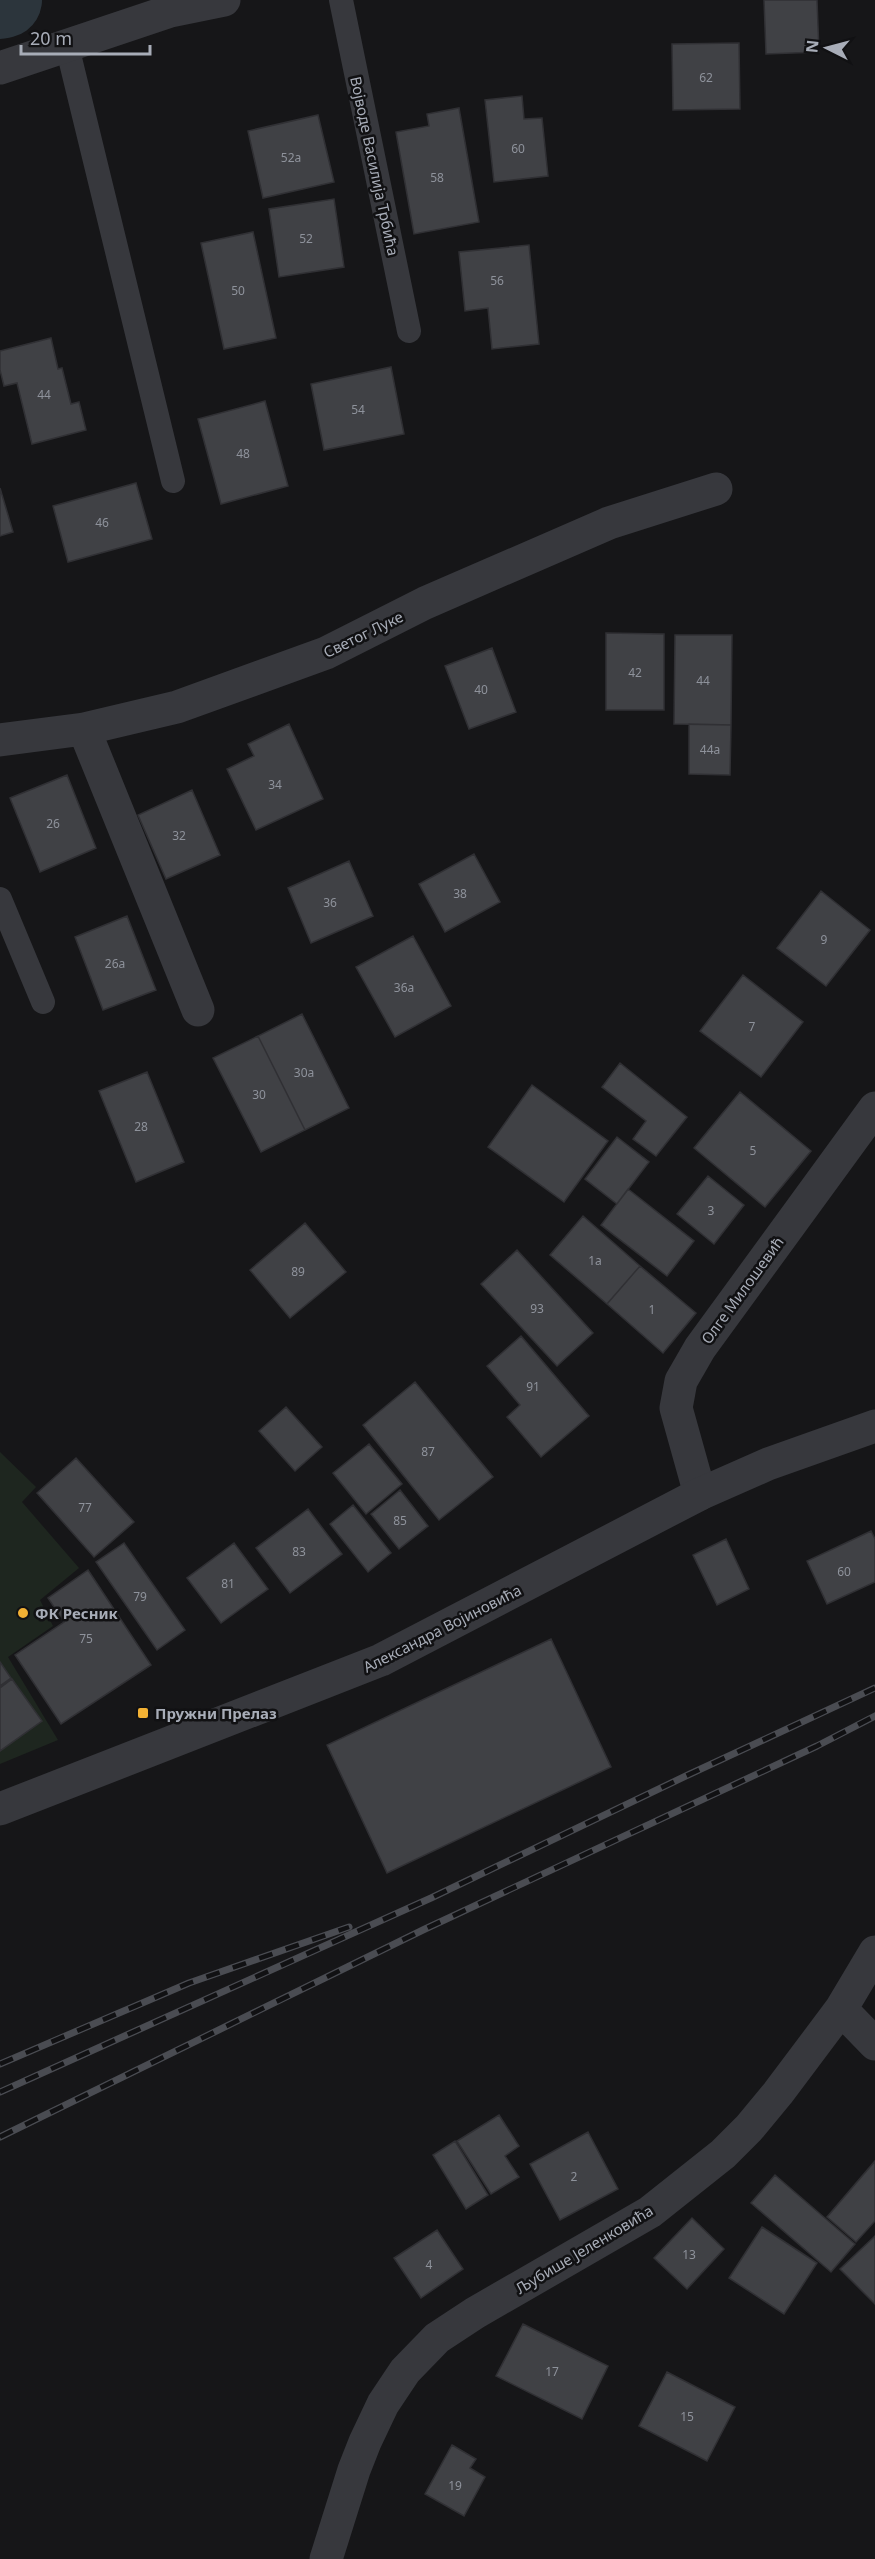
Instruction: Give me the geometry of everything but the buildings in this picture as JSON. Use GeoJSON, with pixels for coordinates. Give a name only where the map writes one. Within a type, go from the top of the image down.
{"type":"FeatureCollection","features":[{"type":"Feature","properties":{"kind":"street"},"geometry":{"type":"LineString","coordinates":[[0,68],[170,11],[224,0]]}},
{"type":"Feature","properties":{"kind":"street","name":"Светог Луке"},"geometry":{"type":"LineString","coordinates":[[0,740],[84,729],[177,708],[326,653],[425,603],[609,523],[716,489]]}},
{"type":"Feature","properties":{"kind":"street"},"geometry":{"type":"LineString","coordinates":[[84,729],[198,1010]]}},
{"type":"Feature","properties":{"kind":"street","name":"Олге Милошевић"},"geometry":{"type":"LineString","coordinates":[[700,1494],[676,1408],[681,1381],[700,1348],[875,1108]]}},
{"type":"Feature","properties":{"kind":"street","name":"Александра Војиновића"},"geometry":{"type":"LineString","coordinates":[[0,1809],[381,1660],[700,1494],[768,1464],[875,1426]]}},
{"type":"Feature","properties":{"kind":"street","name":"Љубише Јеленковића"},"geometry":{"type":"LineString","coordinates":[[326,2559],[354,2470],[383,2404],[405,2371],[437,2338],[475,2313],[650,2212],[723,2154],[778,2093],[840,2009],[875,1952]]}},
{"type":"Feature","properties":{"kind":"street"},"geometry":{"type":"LineString","coordinates":[[840,2009],[875,2044]]}},
{"type":"Feature","properties":{"kind":"lane","name":"Војводе Василија Трбића"},"geometry":{"type":"LineString","coordinates":[[341,0],[409,331]]}},
{"type":"Feature","properties":{"kind":"lane"},"geometry":{"type":"LineString","coordinates":[[66,46],[173,481]]}},
{"type":"Feature","properties":{"kind":"lane"},"geometry":{"type":"LineString","coordinates":[[0,898],[44,1002]]}},
{"type":"Feature","properties":{"kind":"shaded area","name":"ФК Ресник"},"geometry":{"type":"Polygon","coordinates":[[[0,1452],[36,1487],[22,1502],[79,1568],[40,1600],[53,1626],[8,1657],[58,1740],[0,1764],[0,1452]]]}},
{"type":"Feature","properties":{"kind":"waterway"},"geometry":{"type":"LineString","coordinates":[[0,1],[4,0]]}},
{"type":"Feature","properties":{"kind":"railway"},"geometry":{"type":"LineString","coordinates":[[0,2092],[431,1898],[875,1688]]}},
{"type":"Feature","properties":{"kind":"railway"},"geometry":{"type":"LineString","coordinates":[[0,2137],[425,1929],[817,1746],[875,1716]]}},
{"type":"Feature","properties":{"kind":"railway"},"geometry":{"type":"LineString","coordinates":[[0,2064],[189,1983],[349,1927]]}},
{"type":"Feature","properties":{"kind":"place","name":"ФК Ресник"},"geometry":{"type":"Point","coordinates":[23,1613]}},
{"type":"Feature","properties":{"kind":"place","name":"Пружни Прелаз"},"geometry":{"type":"Point","coordinates":[143,1713]}}]}
